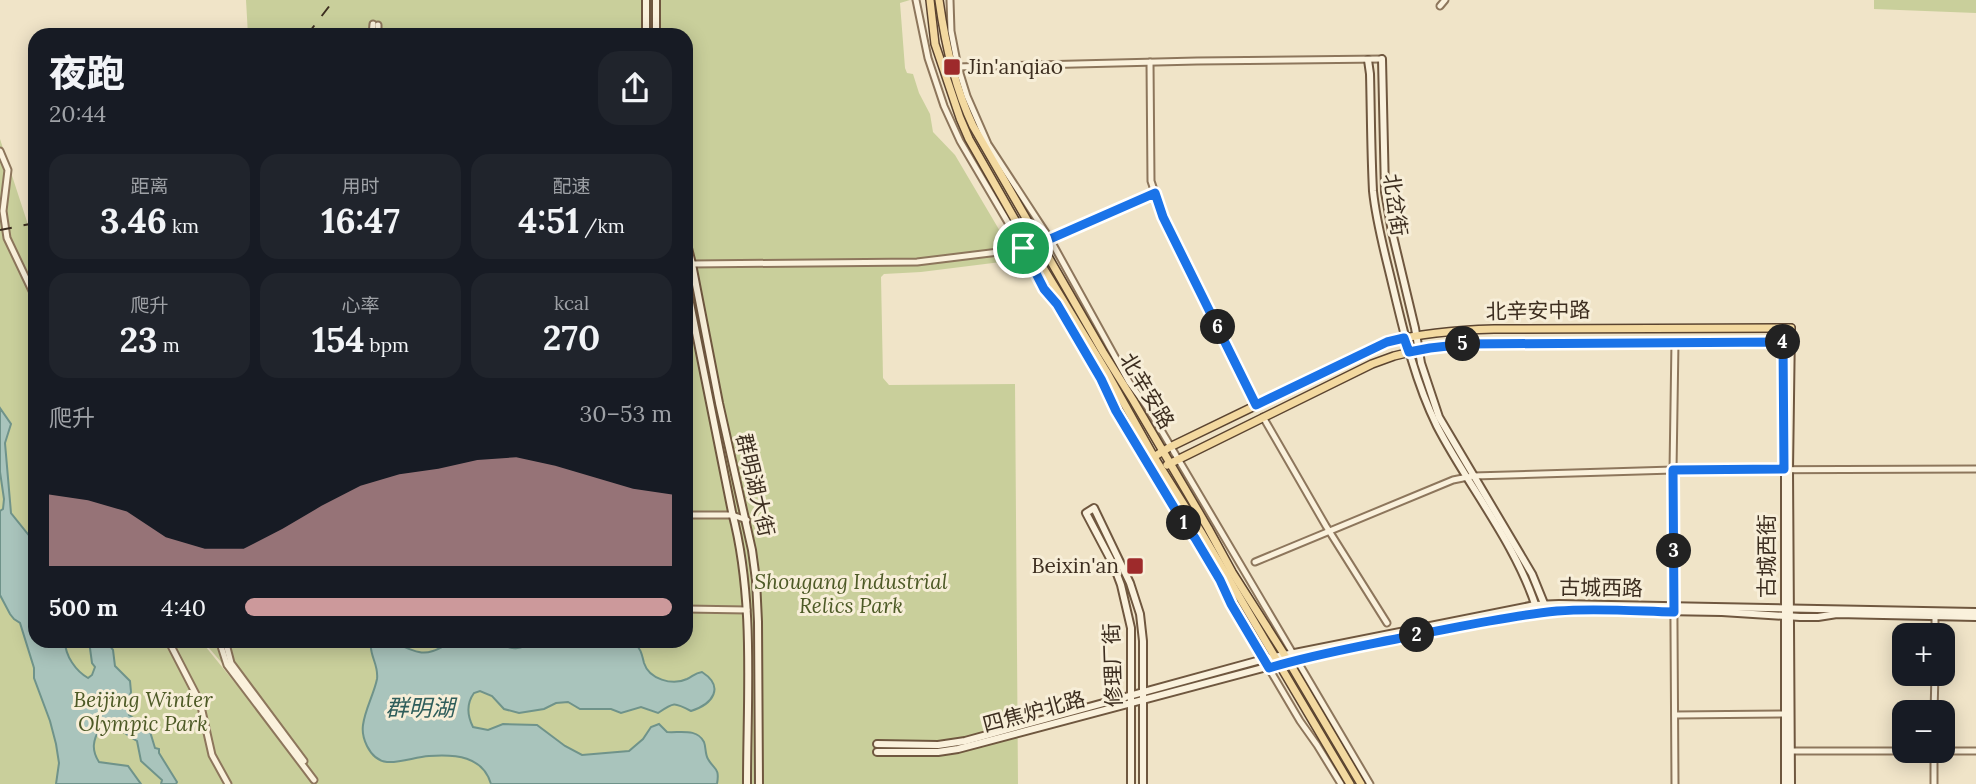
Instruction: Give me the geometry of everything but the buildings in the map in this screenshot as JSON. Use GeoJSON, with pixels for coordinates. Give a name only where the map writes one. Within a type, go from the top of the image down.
{"type":"FeatureCollection","features":[{"type":"Feature","properties":{"kind":"main road"},"geometry":{"type":"LineString","coordinates":[[646,0],[646,28]]}},
{"type":"Feature","properties":{"kind":"main road"},"geometry":{"type":"LineString","coordinates":[[656,0],[656,28]]}},
{"type":"Feature","properties":{"kind":"main road","name":"北辛安路"},"geometry":{"type":"LineString","coordinates":[[930,0],[935,44],[960,118],[1026,247],[1090,344],[1150,459],[1161,469],[1210,548],[1348,784]]}},
{"type":"Feature","properties":{"kind":"main road","name":"北辛安路"},"geometry":{"type":"LineString","coordinates":[[939,0],[968,115],[990,156],[1103,352],[1167,449],[1169,463],[1232,572],[1291,658],[1340,750],[1356,769],[1360,784]]}},
{"type":"Feature","properties":{"kind":"main road","name":"北岔街"},"geometry":{"type":"LineString","coordinates":[[1382,59],[1385,192],[1392,233],[1421,363],[1439,417],[1470,476]]}},
{"type":"Feature","properties":{"kind":"main road","name":"北岔街"},"geometry":{"type":"LineString","coordinates":[[1368,60],[1374,192],[1379,229],[1404,338],[1437,426],[1470,476]]}},
{"type":"Feature","properties":{"kind":"main road","name":"群明湖大街"},"geometry":{"type":"LineString","coordinates":[[693,286],[747,520],[756,580],[759,784]]}},
{"type":"Feature","properties":{"kind":"main road","name":"群明湖大街"},"geometry":{"type":"LineString","coordinates":[[693,318],[740,545],[747,610],[747,784]]}},
{"type":"Feature","properties":{"kind":"main road","name":"北辛安中路"},"geometry":{"type":"LineString","coordinates":[[1150,459],[1387,342],[1404,338],[1462,330],[1494,329],[1787,328]]}},
{"type":"Feature","properties":{"kind":"main road","name":"古城西街"},"geometry":{"type":"LineString","coordinates":[[1785,784],[1788,751],[1787,328]]}},
{"type":"Feature","properties":{"kind":"main road","name":"北辛安中路"},"geometry":{"type":"LineString","coordinates":[[1161,469],[1372,364],[1409,352],[1466,344],[1787,342]]}},
{"type":"Feature","properties":{"kind":"main road"},"geometry":{"type":"LineString","coordinates":[[1470,476],[1532,574],[1547,613]]}},
{"type":"Feature","properties":{"kind":"main road"},"geometry":{"type":"LineString","coordinates":[[1470,476],[1532,594],[1538,613]]}},
{"type":"Feature","properties":{"kind":"main road","name":"修理厂街"},"geometry":{"type":"LineString","coordinates":[[1131,784],[1133,650],[1128,607],[1114,566],[1086,513],[1094,508],[1138,602],[1143,641],[1143,784]]}},
{"type":"Feature","properties":{"kind":"main road","name":"古城西路"},"geometry":{"type":"LineString","coordinates":[[1278,666],[1291,658],[1535,605],[1788,612],[1818,617],[1837,614],[1976,612]]}},
{"type":"Feature","properties":{"kind":"main road","name":"古城西路"},"geometry":{"type":"LineString","coordinates":[[1273,657],[1291,658],[1538,613],[1674,609]]}},
{"type":"Feature","properties":{"kind":"main road","name":"古城西街"},"geometry":{"type":"LineString","coordinates":[[1788,612],[1785,714],[1791,784]]}},
{"type":"Feature","properties":{"kind":"main road","name":"古城西路"},"geometry":{"type":"LineString","coordinates":[[1935,614],[1976,617]]}},
{"type":"Feature","properties":{"kind":"main road","name":"四焦炉北路"},"geometry":{"type":"LineString","coordinates":[[1273,657],[965,741],[877,748],[938,752],[958,749],[1278,666]]}},
{"type":"Feature","properties":{"kind":"street"},"geometry":{"type":"LineString","coordinates":[[916,0],[928,58],[953,127],[1026,247],[1044,289],[1057,304],[1101,379],[1116,411],[1150,459],[1231,604],[1300,721],[1341,784]]}},
{"type":"Feature","properties":{"kind":"street"},"geometry":{"type":"LineString","coordinates":[[950,0],[955,67],[988,144],[1050,239],[1129,382],[1143,399],[1167,449],[1177,459],[1243,567],[1291,658],[1335,724],[1356,769],[1370,784]]}},
{"type":"Feature","properties":{"kind":"street"},"geometry":{"type":"LineString","coordinates":[[955,67],[1382,59]]}},
{"type":"Feature","properties":{"kind":"street"},"geometry":{"type":"LineString","coordinates":[[1150,62],[1151,181],[1163,217],[1256,405]]}},
{"type":"Feature","properties":{"kind":"street"},"geometry":{"type":"LineString","coordinates":[[969,139],[975,167]]}},
{"type":"Feature","properties":{"kind":"street"},"geometry":{"type":"LineString","coordinates":[[988,144],[990,156]]}},
{"type":"Feature","properties":{"kind":"street"},"geometry":{"type":"LineString","coordinates":[[0,151],[8,170],[3,211],[7,238],[28,282]]}},
{"type":"Feature","properties":{"kind":"street"},"geometry":{"type":"LineString","coordinates":[[693,264],[917,262],[1026,247],[1155,193]]}},
{"type":"Feature","properties":{"kind":"street"},"geometry":{"type":"LineString","coordinates":[[1099,330],[1103,352]]}},
{"type":"Feature","properties":{"kind":"street"},"geometry":{"type":"LineString","coordinates":[[1675,342],[1675,784]]}},
{"type":"Feature","properties":{"kind":"street"},"geometry":{"type":"LineString","coordinates":[[1090,344],[1101,379]]}},
{"type":"Feature","properties":{"kind":"street"},"geometry":{"type":"LineString","coordinates":[[1263,417],[1387,623]]}},
{"type":"Feature","properties":{"kind":"street"},"geometry":{"type":"LineString","coordinates":[[1255,562],[1453,480],[1470,476],[1673,470],[1976,469]]}},
{"type":"Feature","properties":{"kind":"street"},"geometry":{"type":"LineString","coordinates":[[693,515],[732,515],[747,520]]}},
{"type":"Feature","properties":{"kind":"street"},"geometry":{"type":"LineString","coordinates":[[1210,548],[1216,574]]}},
{"type":"Feature","properties":{"kind":"street"},"geometry":{"type":"LineString","coordinates":[[693,610],[747,610]]}},
{"type":"Feature","properties":{"kind":"street"},"geometry":{"type":"LineString","coordinates":[[1935,614],[1935,623]]}},
{"type":"Feature","properties":{"kind":"street"},"geometry":{"type":"LineString","coordinates":[[172,648],[200,702],[212,755],[228,784]]}},
{"type":"Feature","properties":{"kind":"street"},"geometry":{"type":"LineString","coordinates":[[222,648],[227,665],[314,780],[289,739],[231,663],[227,648]]}},
{"type":"Feature","properties":{"kind":"street"},"geometry":{"type":"LineString","coordinates":[[1675,715],[1785,714]]}},
{"type":"Feature","properties":{"kind":"street"},"geometry":{"type":"LineString","coordinates":[[1335,724],[1340,750]]}},
{"type":"Feature","properties":{"kind":"street"},"geometry":{"type":"LineString","coordinates":[[1788,751],[1892,751]]}},
{"type":"Feature","properties":{"kind":"street"},"geometry":{"type":"LineString","coordinates":[[1955,751],[1976,751]]}},
{"type":"Feature","properties":{"kind":"street"},"geometry":{"type":"LineString","coordinates":[[1934,763],[1934,784]]}},
{"type":"Feature","properties":{"kind":"green space","name":"Shougang Industrial Relics Park"},"geometry":{"type":"Polygon","coordinates":[[[246,0],[910,0],[900,3],[907,73],[913,74],[930,114],[933,132],[955,155],[1017,260],[884,274],[881,277],[883,378],[889,385],[1015,384],[1018,784],[316,784],[276,726],[209,648],[693,648],[693,28],[248,28],[246,0]]]}},
{"type":"Feature","properties":{"kind":"green space"},"geometry":{"type":"Polygon","coordinates":[[[1874,0],[1976,0],[1976,13],[1874,9],[1874,0]]]}},
{"type":"Feature","properties":{"kind":"green space","name":"Beijing Winter Olympic Park"},"geometry":{"type":"Polygon","coordinates":[[[0,139],[28,225],[28,648],[207,648],[314,784],[0,784],[0,139]]]}},
{"type":"Feature","properties":{"kind":"water"},"geometry":{"type":"Polygon","coordinates":[[[0,408],[11,424],[5,443],[11,513],[28,534],[28,648],[66,648],[72,662],[88,678],[95,667],[90,648],[111,648],[115,666],[130,681],[131,692],[127,703],[129,715],[148,725],[155,748],[159,749],[176,784],[161,784],[162,780],[141,761],[137,741],[119,730],[105,727],[100,728],[94,741],[96,758],[99,762],[128,766],[141,784],[56,784],[59,763],[50,721],[34,678],[34,668],[20,623],[10,614],[0,595],[0,511],[3,509],[4,499],[0,472],[0,408]]]}},
{"type":"Feature","properties":{"kind":"water","name":"群明湖"},"geometry":{"type":"Polygon","coordinates":[[[371,648],[407,648],[424,653],[439,648],[639,648],[647,669],[662,680],[681,681],[702,672],[713,683],[713,694],[705,704],[691,711],[674,705],[658,713],[641,707],[621,713],[611,709],[580,709],[568,702],[519,713],[504,709],[492,696],[480,691],[471,697],[469,714],[473,727],[488,730],[503,724],[537,725],[582,755],[629,751],[643,739],[651,727],[659,724],[667,732],[693,733],[704,742],[707,757],[717,772],[717,784],[491,784],[482,768],[475,762],[458,757],[429,756],[392,762],[377,759],[367,746],[363,730],[377,679],[371,648]]]}},
{"type":"Feature","properties":{"kind":"railway"},"geometry":{"type":"LineString","coordinates":[[312,28],[334,0]]}},
{"type":"Feature","properties":{"kind":"railway"},"geometry":{"type":"LineString","coordinates":[[0,230],[28,224]]}},
{"type":"Feature","properties":{"kind":"place","name":"Jin'anqiao"},"geometry":{"type":"Point","coordinates":[952,67]}},
{"type":"Feature","properties":{"kind":"place","name":"Beixin'an"},"geometry":{"type":"Point","coordinates":[1135,566]}},
{"type":"Feature","properties":{"kind":"route"},"geometry":{"type":"LineString","coordinates":[[1155,193],[1163,217],[1256,405],[1387,342],[1404,338],[1409,352],[1466,344],[1783,342],[1784,469],[1673,470],[1674,612],[1601,610],[1533,614],[1384,641],[1269,668],[1195,538],[1116,411],[1101,379],[1057,304],[1044,289],[1023,248],[1155,193]]}}]}
